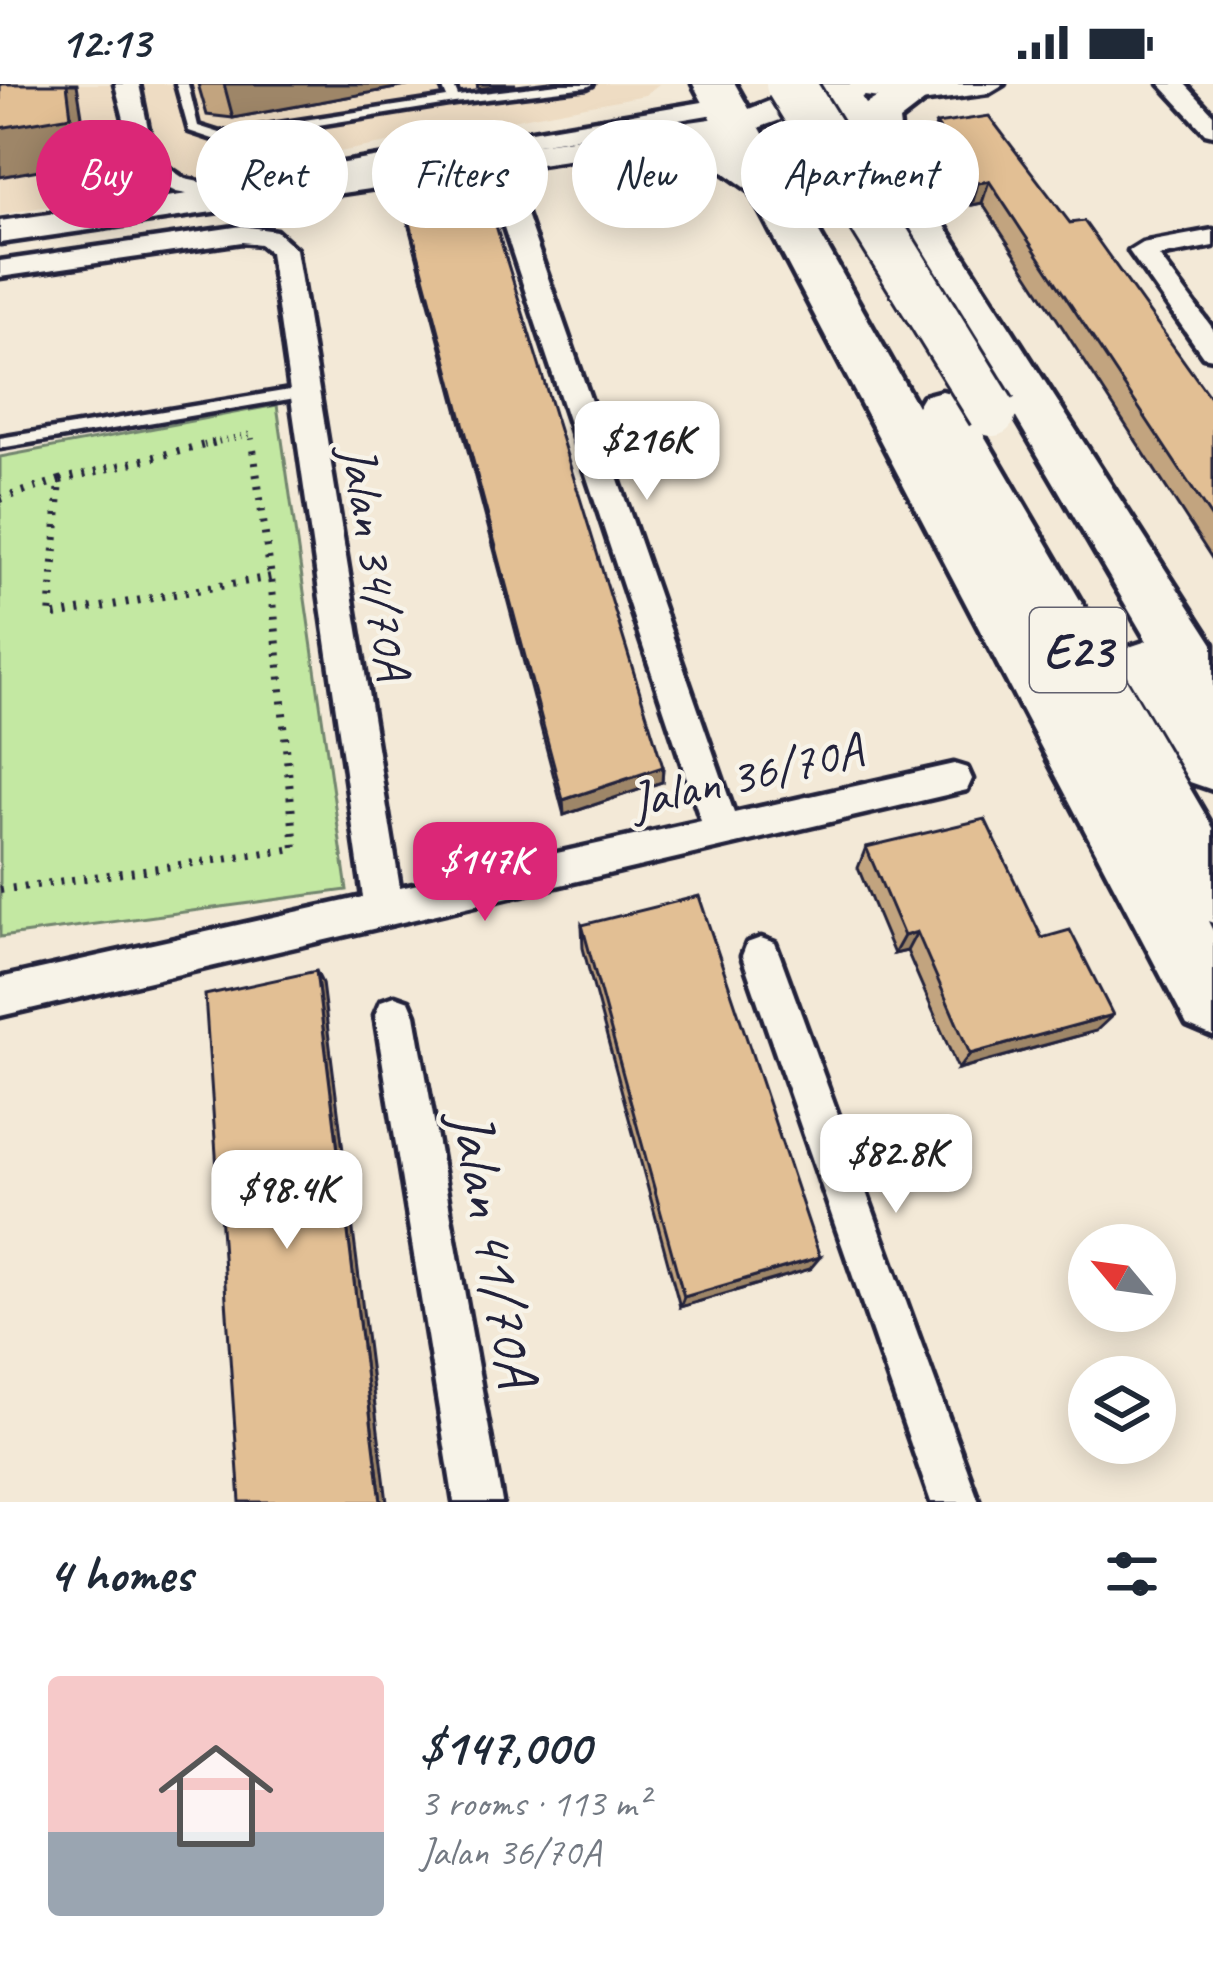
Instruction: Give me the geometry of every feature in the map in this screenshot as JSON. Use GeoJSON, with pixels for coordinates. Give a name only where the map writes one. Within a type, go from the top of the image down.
{"type":"FeatureCollection","features":[{"type":"Feature","properties":{"kind":"highway"},"geometry":{"type":"LineString","coordinates":[[674,120],[799,93],[877,116],[877,120]]}},
{"type":"Feature","properties":{"kind":"highway"},"geometry":{"type":"LineString","coordinates":[[799,93],[835,120]]}},
{"type":"Feature","properties":{"kind":"highway","name":"E23"},"geometry":{"type":"LineString","coordinates":[[799,93],[1213,892]]}},
{"type":"Feature","properties":{"kind":"highway"},"geometry":{"type":"LineString","coordinates":[[791,228],[1213,1001]]}},
{"type":"Feature","properties":{"kind":"highway"},"geometry":{"type":"LineString","coordinates":[[922,228],[1213,697]]}},
{"type":"Feature","properties":{"kind":"highway","name":"E23"},"geometry":{"type":"LineString","coordinates":[[967,410],[1213,763]]}},
{"type":"Feature","properties":{"kind":"street"},"geometry":{"type":"LineString","coordinates":[[128,84],[136,120]]}},
{"type":"Feature","properties":{"kind":"street"},"geometry":{"type":"LineString","coordinates":[[674,120],[799,93],[989,84]]}},
{"type":"Feature","properties":{"kind":"street"},"geometry":{"type":"LineString","coordinates":[[1172,84],[1213,128]]}},
{"type":"Feature","properties":{"kind":"street"},"geometry":{"type":"LineString","coordinates":[[172,183],[214,192],[572,138]]}},
{"type":"Feature","properties":{"kind":"street"},"geometry":{"type":"LineString","coordinates":[[172,206],[572,139]]}},
{"type":"Feature","properties":{"kind":"street"},"geometry":{"type":"LineString","coordinates":[[0,232],[36,227]]}},
{"type":"Feature","properties":{"kind":"street"},"geometry":{"type":"LineString","coordinates":[[518,228],[723,833]]}},
{"type":"Feature","properties":{"kind":"street","name":"Jalan 34/70A"},"geometry":{"type":"LineString","coordinates":[[0,269],[242,234],[267,237],[283,249],[384,909]]}},
{"type":"Feature","properties":{"kind":"street"},"geometry":{"type":"LineString","coordinates":[[1213,238],[1142,251],[1213,349]]}},
{"type":"Feature","properties":{"kind":"street","name":"Jalan 36/70A"},"geometry":{"type":"LineString","coordinates":[[0,997],[954,778]]}},
{"type":"Feature","properties":{"kind":"street"},"geometry":{"type":"LineString","coordinates":[[761,956],[955,1502]]}},
{"type":"Feature","properties":{"kind":"street","name":"Jalan 41/70A"},"geometry":{"type":"LineString","coordinates":[[395,1015],[478,1502]]}},
{"type":"Feature","properties":{"kind":"lane"},"geometry":{"type":"LineString","coordinates":[[182,84],[193,128],[219,137],[587,84]]}},
{"type":"Feature","properties":{"kind":"lane"},"geometry":{"type":"LineString","coordinates":[[447,84],[454,100]]}},
{"type":"Feature","properties":{"kind":"lane"},"geometry":{"type":"LineString","coordinates":[[464,84],[471,98]]}},
{"type":"Feature","properties":{"kind":"lane"},"geometry":{"type":"LineString","coordinates":[[0,443],[302,393]]}},
{"type":"Feature","properties":{"kind":"path"},"geometry":{"type":"LineString","coordinates":[[0,500],[60,479],[251,434],[271,577],[295,849],[0,890]]}},
{"type":"Feature","properties":{"kind":"path"},"geometry":{"type":"LineString","coordinates":[[60,479],[50,616],[271,577]]}},
{"type":"Feature","properties":{"kind":"shaded area"},"geometry":{"type":"Polygon","coordinates":[[[0,84],[659,84],[645,95],[511,120],[372,120],[372,146],[348,150],[348,120],[196,120],[196,179],[172,183],[172,120],[36,120],[36,208],[0,215],[0,84]]]}},
{"type":"Feature","properties":{"kind":"green space"},"geometry":{"type":"Polygon","coordinates":[[[277,405],[347,890],[0,937],[0,457],[277,405]]]}},
{"type":"Feature","properties":{"kind":"building"},"geometry":{"type":"Polygon","coordinates":[[[0,84],[67,84],[71,116],[0,128],[0,84]]]}},
{"type":"Feature","properties":{"kind":"building"},"geometry":{"type":"Polygon","coordinates":[[[989,116],[1070,223],[1084,221],[1213,402],[1213,520],[989,181],[979,183],[979,120],[962,120],[989,116]]]}},
{"type":"Feature","properties":{"kind":"building"},"geometry":{"type":"Polygon","coordinates":[[[411,228],[497,228],[663,767],[563,800],[411,228]]]}},
{"type":"Feature","properties":{"kind":"building"},"geometry":{"type":"Polygon","coordinates":[[[985,819],[1042,938],[1070,930],[1113,1015],[970,1054],[917,932],[904,936],[866,847],[985,819]]]}},
{"type":"Feature","properties":{"kind":"building"},"geometry":{"type":"Polygon","coordinates":[[[699,896],[820,1257],[684,1297],[582,925],[699,896]]]}},
{"type":"Feature","properties":{"kind":"building"},"geometry":{"type":"Polygon","coordinates":[[[316,971],[381,1502],[240,1502],[205,995],[316,971]]]}}]}
